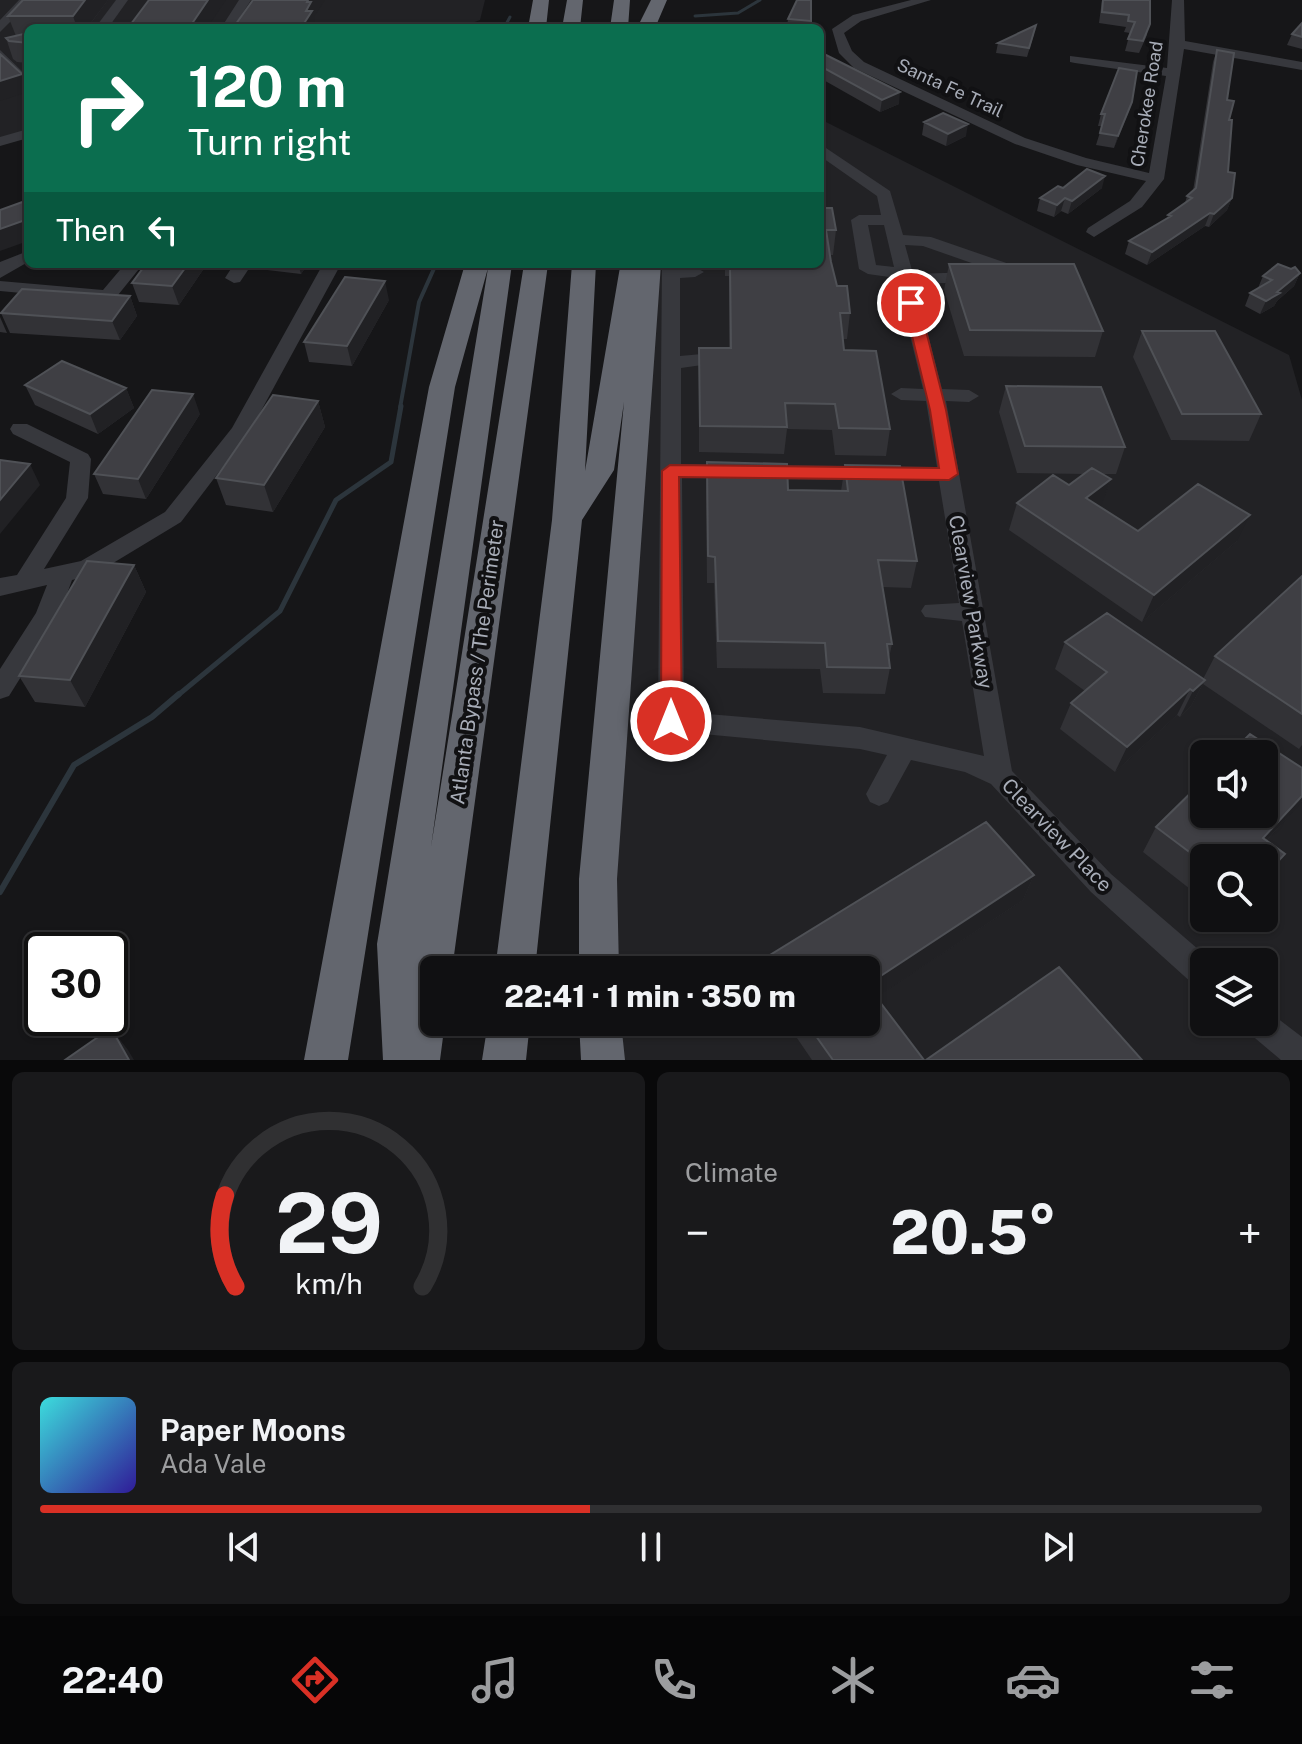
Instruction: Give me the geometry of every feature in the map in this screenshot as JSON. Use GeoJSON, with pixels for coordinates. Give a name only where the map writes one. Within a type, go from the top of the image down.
{"type":"FeatureCollection","features":[{"type":"Feature","properties":{"kind":"highway"},"geometry":{"type":"LineString","coordinates":[[538,24],[541,0]]}},
{"type":"Feature","properties":{"kind":"highway"},"geometry":{"type":"LineString","coordinates":[[572,24],[575,0]]}},
{"type":"Feature","properties":{"kind":"highway"},"geometry":{"type":"LineString","coordinates":[[603,24],[605,0]]}},
{"type":"Feature","properties":{"kind":"highway"},"geometry":{"type":"LineString","coordinates":[[619,24],[622,0]]}},
{"type":"Feature","properties":{"kind":"highway"},"geometry":{"type":"LineString","coordinates":[[644,24],[647,0]]}},
{"type":"Feature","properties":{"kind":"highway"},"geometry":{"type":"LineString","coordinates":[[645,24],[659,0]]}},
{"type":"Feature","properties":{"kind":"highway"},"geometry":{"type":"LineString","coordinates":[[326,1060],[442,387],[476,268]]}},
{"type":"Feature","properties":{"kind":"highway"},"geometry":{"type":"LineString","coordinates":[[405,1060],[397,944],[499,268]]}},
{"type":"Feature","properties":{"kind":"highway","name":"Atlanta Bypass / The Perimeter"},"geometry":{"type":"LineString","coordinates":[[418,1060],[535,268]]}},
{"type":"Feature","properties":{"kind":"highway"},"geometry":{"type":"LineString","coordinates":[[517,956],[567,520],[584,268]]}},
{"type":"Feature","properties":{"kind":"highway"},"geometry":{"type":"LineString","coordinates":[[567,520],[600,470],[631,268]]}},
{"type":"Feature","properties":{"kind":"highway"},"geometry":{"type":"LineString","coordinates":[[599,956],[598,879],[671,268]]}},
{"type":"Feature","properties":{"kind":"highway"},"geometry":{"type":"LineString","coordinates":[[504,1060],[507,1036]]}},
{"type":"Feature","properties":{"kind":"highway"},"geometry":{"type":"LineString","coordinates":[[601,1036],[603,1060]]}},
{"type":"Feature","properties":{"kind":"street"},"geometry":{"type":"LineString","coordinates":[[0,28],[26,0]]}},
{"type":"Feature","properties":{"kind":"street"},"geometry":{"type":"LineString","coordinates":[[104,24],[122,0]]}},
{"type":"Feature","properties":{"kind":"street"},"geometry":{"type":"LineString","coordinates":[[230,24],[245,0]]}},
{"type":"Feature","properties":{"kind":"street","name":"Santa Fe Trail"},"geometry":{"type":"LineString","coordinates":[[925,0],[857,18],[837,32],[839,41],[859,65],[1020,141],[1082,162],[1156,179]]}},
{"type":"Feature","properties":{"kind":"street","name":"Cherokee Road"},"geometry":{"type":"LineString","coordinates":[[1094,232],[1136,204],[1156,179],[1178,44],[1178,0]]}},
{"type":"Feature","properties":{"kind":"street"},"geometry":{"type":"LineString","coordinates":[[1178,44],[1302,66]]}},
{"type":"Feature","properties":{"kind":"street"},"geometry":{"type":"LineString","coordinates":[[0,54],[24,81]]}},
{"type":"Feature","properties":{"kind":"street"},"geometry":{"type":"LineString","coordinates":[[1075,59],[1174,73]]}},
{"type":"Feature","properties":{"kind":"street"},"geometry":{"type":"LineString","coordinates":[[0,142],[24,134]]}},
{"type":"Feature","properties":{"kind":"street","name":"Clearview Parkway"},"geometry":{"type":"LineString","coordinates":[[824,152],[884,194],[935,395],[1000,776]]}},
{"type":"Feature","properties":{"kind":"street"},"geometry":{"type":"LineString","coordinates":[[859,220],[895,236],[925,241],[1015,275],[905,276],[868,269],[863,245],[859,220]]}},
{"type":"Feature","properties":{"kind":"street"},"geometry":{"type":"LineString","coordinates":[[863,245],[895,236]]}},
{"type":"Feature","properties":{"kind":"street"},"geometry":{"type":"LineString","coordinates":[[0,273],[6,266],[24,258]]}},
{"type":"Feature","properties":{"kind":"street"},"geometry":{"type":"LineString","coordinates":[[0,286],[108,296],[131,268]]}},
{"type":"Feature","properties":{"kind":"street"},"geometry":{"type":"LineString","coordinates":[[0,587],[87,568],[112,556],[173,517],[240,431],[330,268]]}},
{"type":"Feature","properties":{"kind":"street","name":"Clearview Place"},"geometry":{"type":"LineString","coordinates":[[671,268],[671,721],[860,738],[970,762],[1000,776],[1101,883],[1190,962]]}},
{"type":"Feature","properties":{"kind":"street"},"geometry":{"type":"LineString","coordinates":[[671,363],[702,360]]}},
{"type":"Feature","properties":{"kind":"street"},"geometry":{"type":"LineString","coordinates":[[901,394],[969,396]]}},
{"type":"Feature","properties":{"kind":"street"},"geometry":{"type":"LineString","coordinates":[[20,429],[81,459],[82,474],[77,498],[24,582]]}},
{"type":"Feature","properties":{"kind":"street"},"geometry":{"type":"LineString","coordinates":[[670,471],[949,474]]}},
{"type":"Feature","properties":{"kind":"street"},"geometry":{"type":"LineString","coordinates":[[0,689],[47,616],[63,574]]}},
{"type":"Feature","properties":{"kind":"street"},"geometry":{"type":"LineString","coordinates":[[933,611],[972,612]]}},
{"type":"Feature","properties":{"kind":"street"},"geometry":{"type":"LineString","coordinates":[[879,794],[904,748]]}},
{"type":"Feature","properties":{"kind":"street"},"geometry":{"type":"LineString","coordinates":[[1277,1036],[1302,1057]]}},
{"type":"Feature","properties":{"kind":"shaded area"},"geometry":{"type":"Polygon","coordinates":[[[0,0],[485,0],[480,20],[469,24],[24,24],[24,140],[0,137],[0,0]]]}},
{"type":"Feature","properties":{"kind":"shaded area"},"geometry":{"type":"Polygon","coordinates":[[[824,121],[1289,355],[1302,400],[1302,1060],[605,1060],[606,1036],[880,1036],[880,956],[611,956],[655,268],[824,268],[824,121]]]}},
{"type":"Feature","properties":{"kind":"building"},"geometry":{"type":"Polygon","coordinates":[[[23,0],[85,0],[73,16],[8,16],[23,0]]]}},
{"type":"Feature","properties":{"kind":"building"},"geometry":{"type":"Polygon","coordinates":[[[149,0],[208,0],[192,24],[131,24],[149,0]]]}},
{"type":"Feature","properties":{"kind":"building"},"geometry":{"type":"Polygon","coordinates":[[[253,0],[311,2],[306,11],[312,11],[304,24],[236,24],[253,0]]]}},
{"type":"Feature","properties":{"kind":"building"},"geometry":{"type":"Polygon","coordinates":[[[797,0],[811,0],[811,21],[788,19],[797,0]]]}},
{"type":"Feature","properties":{"kind":"building"},"geometry":{"type":"Polygon","coordinates":[[[1103,0],[1150,0],[1150,24],[1143,41],[1128,39],[1135,22],[1128,21],[1129,15],[1102,12],[1103,0]]]}},
{"type":"Feature","properties":{"kind":"building"},"geometry":{"type":"Polygon","coordinates":[[[1302,23],[1302,37],[1292,34],[1302,23]]]}},
{"type":"Feature","properties":{"kind":"building"},"geometry":{"type":"Polygon","coordinates":[[[1036,25],[1029,48],[998,43],[1036,25]]]}},
{"type":"Feature","properties":{"kind":"building"},"geometry":{"type":"Polygon","coordinates":[[[24,34],[24,43],[9,41],[6,38],[24,34]]]}},
{"type":"Feature","properties":{"kind":"building"},"geometry":{"type":"Polygon","coordinates":[[[1217,50],[1234,53],[1227,100],[1234,101],[1229,120],[1232,120],[1228,172],[1235,173],[1232,198],[1214,214],[1210,213],[1152,252],[1129,241],[1171,216],[1168,215],[1192,198],[1187,196],[1196,188],[1217,50]]]}},
{"type":"Feature","properties":{"kind":"building"},"geometry":{"type":"Polygon","coordinates":[[[0,54],[22,74],[0,81],[0,54]]]}},
{"type":"Feature","properties":{"kind":"building"},"geometry":{"type":"Polygon","coordinates":[[[824,54],[900,92],[882,100],[824,68],[824,54]]]}},
{"type":"Feature","properties":{"kind":"building"},"geometry":{"type":"Polygon","coordinates":[[[1119,68],[1137,71],[1132,102],[1118,136],[1100,133],[1105,114],[1101,114],[1119,68]]]}},
{"type":"Feature","properties":{"kind":"building"},"geometry":{"type":"Polygon","coordinates":[[[943,113],[968,124],[948,134],[924,122],[943,113]]]}},
{"type":"Feature","properties":{"kind":"building"},"geometry":{"type":"Polygon","coordinates":[[[1087,169],[1105,176],[1072,201],[1065,198],[1057,205],[1040,198],[1058,186],[1063,188],[1087,169]]]}},
{"type":"Feature","properties":{"kind":"building"},"geometry":{"type":"Polygon","coordinates":[[[24,201],[24,220],[0,229],[0,210],[24,201]]]}},
{"type":"Feature","properties":{"kind":"building"},"geometry":{"type":"Polygon","coordinates":[[[824,208],[832,208],[836,230],[826,230],[831,262],[837,286],[847,286],[850,313],[840,313],[844,350],[876,351],[890,429],[839,428],[835,404],[785,403],[787,427],[700,426],[699,348],[731,348],[730,268],[824,268],[824,208]]]}},
{"type":"Feature","properties":{"kind":"building"},"geometry":{"type":"Polygon","coordinates":[[[949,264],[1074,264],[1103,331],[970,330],[949,264]]]}},
{"type":"Feature","properties":{"kind":"building"},"geometry":{"type":"Polygon","coordinates":[[[1278,264],[1291,269],[1295,267],[1300,273],[1277,292],[1280,293],[1266,301],[1250,293],[1272,280],[1263,276],[1278,264]]]}},
{"type":"Feature","properties":{"kind":"building"},"geometry":{"type":"Polygon","coordinates":[[[143,268],[185,268],[172,286],[132,283],[143,268]]]}},
{"type":"Feature","properties":{"kind":"building"},"geometry":{"type":"Polygon","coordinates":[[[345,277],[385,281],[347,346],[304,342],[345,277]]]}},
{"type":"Feature","properties":{"kind":"building"},"geometry":{"type":"Polygon","coordinates":[[[22,289],[130,296],[112,321],[1,313],[22,289]]]}},
{"type":"Feature","properties":{"kind":"building"},"geometry":{"type":"Polygon","coordinates":[[[1142,331],[1215,331],[1261,414],[1182,414],[1142,331]]]}},
{"type":"Feature","properties":{"kind":"building"},"geometry":{"type":"Polygon","coordinates":[[[62,361],[126,388],[90,414],[25,385],[62,361]]]}},
{"type":"Feature","properties":{"kind":"building"},"geometry":{"type":"Polygon","coordinates":[[[1006,386],[1101,387],[1125,447],[1025,446],[1006,386]]]}},
{"type":"Feature","properties":{"kind":"building"},"geometry":{"type":"Polygon","coordinates":[[[152,390],[193,394],[138,479],[94,474],[152,390]]]}},
{"type":"Feature","properties":{"kind":"building"},"geometry":{"type":"Polygon","coordinates":[[[273,395],[318,401],[264,485],[216,478],[273,395]]]}},
{"type":"Feature","properties":{"kind":"building"},"geometry":{"type":"Polygon","coordinates":[[[0,460],[30,464],[0,500],[0,460]]]}},
{"type":"Feature","properties":{"kind":"building"},"geometry":{"type":"Polygon","coordinates":[[[707,462],[787,464],[788,490],[848,491],[845,465],[900,466],[917,561],[878,560],[892,644],[887,644],[890,668],[827,667],[825,643],[718,641],[715,557],[708,556],[707,462]]]}},
{"type":"Feature","properties":{"kind":"building"},"geometry":{"type":"Polygon","coordinates":[[[1092,468],[1111,479],[1086,498],[1138,531],[1198,484],[1250,515],[1154,595],[1017,503],[1053,475],[1069,485],[1092,468]]]}},
{"type":"Feature","properties":{"kind":"building"},"geometry":{"type":"Polygon","coordinates":[[[87,561],[134,565],[70,680],[19,676],[87,561]]]}},
{"type":"Feature","properties":{"kind":"building"},"geometry":{"type":"Polygon","coordinates":[[[1302,576],[1302,714],[1215,656],[1302,576]]]}},
{"type":"Feature","properties":{"kind":"building"},"geometry":{"type":"Polygon","coordinates":[[[1107,613],[1205,680],[1193,691],[1190,689],[1127,747],[1071,703],[1107,672],[1065,642],[1107,613]]]}},
{"type":"Feature","properties":{"kind":"building"},"geometry":{"type":"Polygon","coordinates":[[[1250,734],[1259,740],[1244,740],[1250,734]]]}},
{"type":"Feature","properties":{"kind":"building"},"geometry":{"type":"Polygon","coordinates":[[[1278,752],[1302,768],[1302,796],[1278,822],[1278,752]]]}},
{"type":"Feature","properties":{"kind":"building"},"geometry":{"type":"Polygon","coordinates":[[[1190,794],[1190,828],[1272,828],[1263,838],[1271,844],[1190,844],[1190,852],[1156,827],[1190,794]]]}},
{"type":"Feature","properties":{"kind":"building"},"geometry":{"type":"Polygon","coordinates":[[[986,822],[1034,875],[880,976],[880,956],[768,956],[986,822]]]}},
{"type":"Feature","properties":{"kind":"building"},"geometry":{"type":"Polygon","coordinates":[[[1278,849],[1285,854],[1278,861],[1278,849]]]}},
{"type":"Feature","properties":{"kind":"building"},"geometry":{"type":"Polygon","coordinates":[[[1059,967],[1142,1060],[926,1060],[1059,967]]]}},
{"type":"Feature","properties":{"kind":"building"},"geometry":{"type":"Polygon","coordinates":[[[880,1002],[924,1060],[833,1060],[816,1036],[880,1036],[880,1002]]]}},
{"type":"Feature","properties":{"kind":"building"},"geometry":{"type":"Polygon","coordinates":[[[100,1036],[116,1036],[129,1060],[65,1060],[100,1036]]]}},
{"type":"Feature","properties":{"kind":"waterway"},"geometry":{"type":"LineString","coordinates":[[695,16],[738,13],[760,0]]}},
{"type":"Feature","properties":{"kind":"waterway"},"geometry":{"type":"LineString","coordinates":[[506,24],[510,17]]}},
{"type":"Feature","properties":{"kind":"waterway"},"geometry":{"type":"LineString","coordinates":[[400,408],[419,302],[434,268]]}},
{"type":"Feature","properties":{"kind":"waterway"},"geometry":{"type":"LineString","coordinates":[[177,696],[280,611],[336,500],[391,462],[401,406]]}},
{"type":"Feature","properties":{"kind":"waterway"},"geometry":{"type":"LineString","coordinates":[[0,892],[74,765],[152,717],[179,694]]}},
{"type":"Feature","properties":{"kind":"route"},"geometry":{"type":"LineString","coordinates":[[671,721],[670,471],[949,474],[938,410],[911,303]]}}]}
